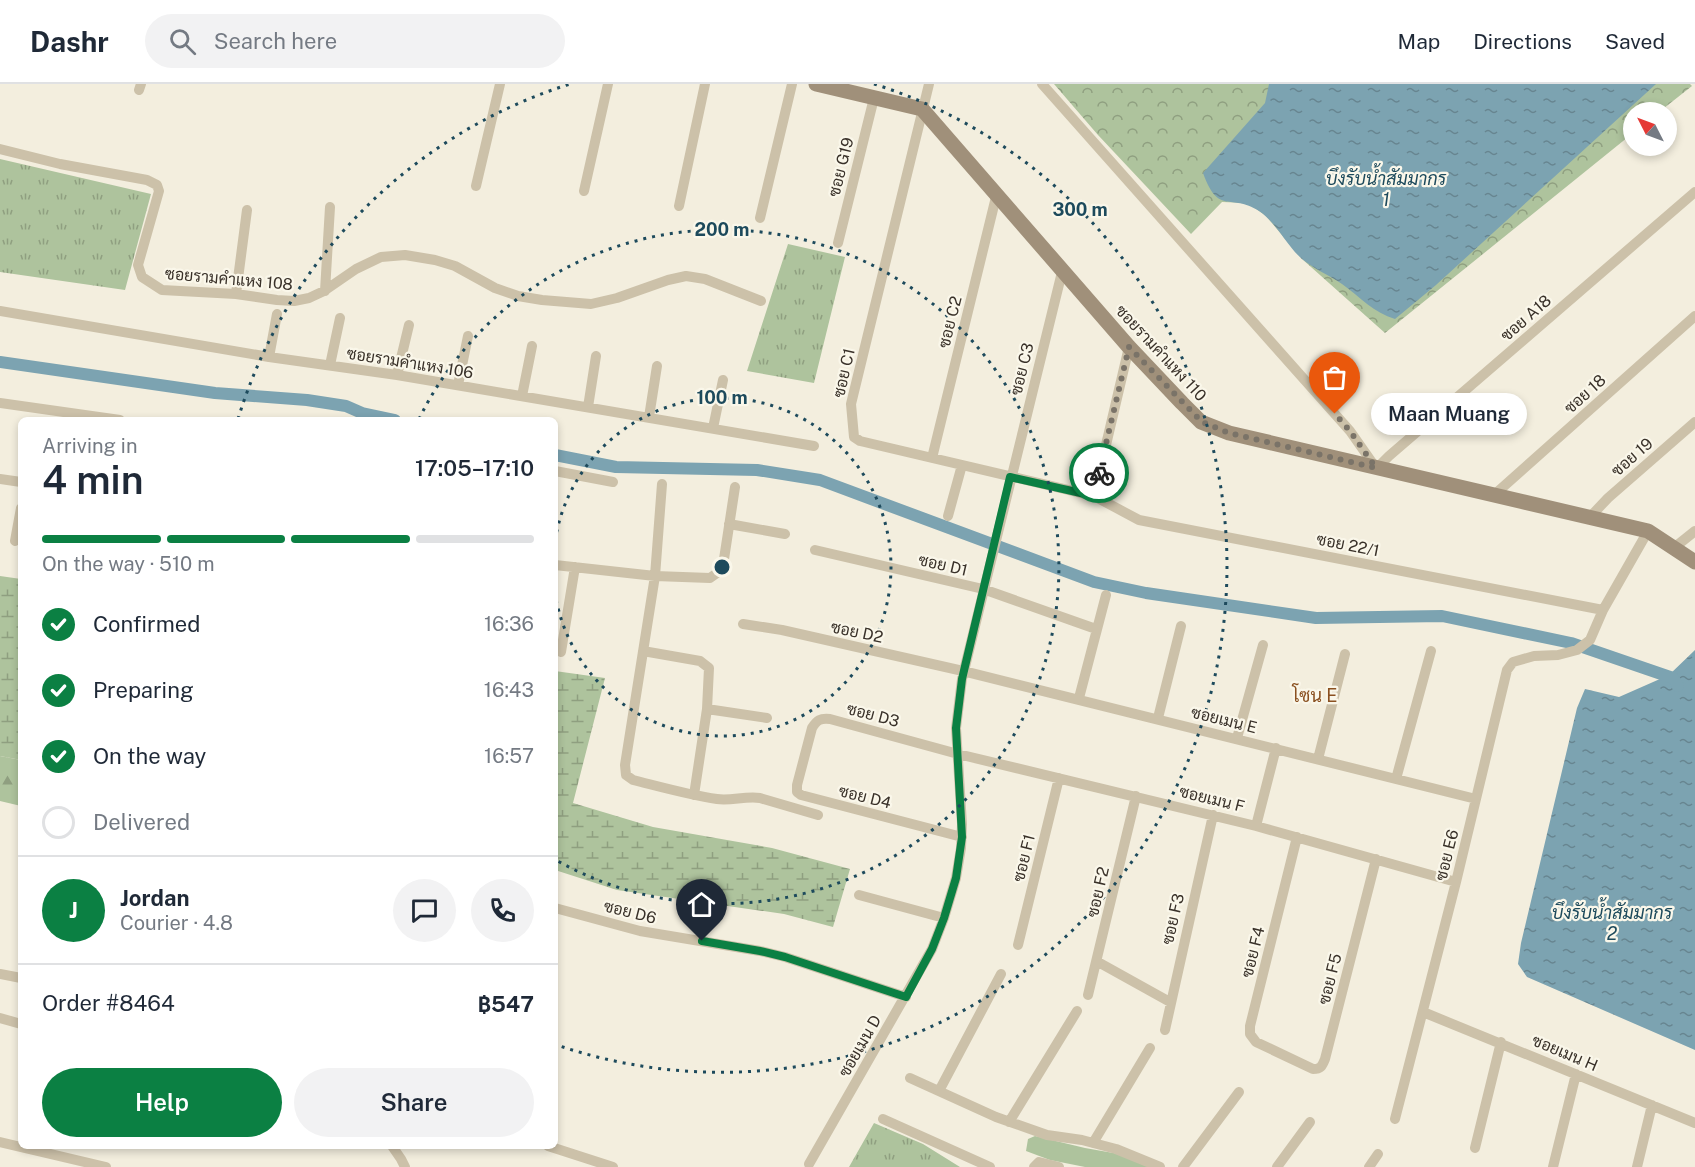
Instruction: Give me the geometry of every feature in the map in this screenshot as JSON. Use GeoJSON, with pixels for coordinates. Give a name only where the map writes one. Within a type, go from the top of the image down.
{"type":"FeatureCollection","features":[{"type":"Feature","properties":{"kind":"street"},"geometry":{"type":"LineString","coordinates":[[476,186],[500,84]]}},
{"type":"Feature","properties":{"kind":"street"},"geometry":{"type":"LineString","coordinates":[[584,191],[608,84]]}},
{"type":"Feature","properties":{"kind":"street"},"geometry":{"type":"LineString","coordinates":[[679,206],[705,84]]}},
{"type":"Feature","properties":{"kind":"street"},"geometry":{"type":"LineString","coordinates":[[760,218],[792,84]]}},
{"type":"Feature","properties":{"kind":"street"},"geometry":{"type":"LineString","coordinates":[[820,85],[922,109],[929,84]]}},
{"type":"Feature","properties":{"kind":"street"},"geometry":{"type":"LineString","coordinates":[[1042,84],[1350,431],[1378,468]]}},
{"type":"Feature","properties":{"kind":"street","name":"ซอย G19"},"geometry":{"type":"LineString","coordinates":[[838,243],[874,98]]}},
{"type":"Feature","properties":{"kind":"street","name":"ซอยรามคำแหง 110"},"geometry":{"type":"LineString","coordinates":[[922,109],[1063,268],[1129,347],[1202,422],[1229,433],[1648,531],[1695,562]]}},
{"type":"Feature","properties":{"kind":"street","name":"ซอย C1"},"geometry":{"type":"LineString","coordinates":[[922,109],[851,404],[854,437],[860,441],[1094,496]]}},
{"type":"Feature","properties":{"kind":"street","name":"ซอยรามคำแหง 108"},"geometry":{"type":"LineString","coordinates":[[0,149],[60,164],[153,182],[157,185],[159,191],[138,266],[142,277],[162,290],[236,294],[294,301],[325,291],[356,268],[381,257],[405,255],[455,266],[495,288],[518,296],[542,300],[591,304],[686,276],[705,279],[761,301]]}},
{"type":"Feature","properties":{"kind":"street","name":"ซอย A18"},"geometry":{"type":"LineString","coordinates":[[1378,468],[1389,456],[1695,192]]}},
{"type":"Feature","properties":{"kind":"street","name":"ซอย C2"},"geometry":{"type":"LineString","coordinates":[[932,458],[997,193]]}},
{"type":"Feature","properties":{"kind":"street"},"geometry":{"type":"LineString","coordinates":[[325,291],[330,207]]}},
{"type":"Feature","properties":{"kind":"street"},"geometry":{"type":"LineString","coordinates":[[236,294],[247,210]]}},
{"type":"Feature","properties":{"kind":"street","name":"ซอย C3"},"geometry":{"type":"LineString","coordinates":[[999,528],[1063,268]]}},
{"type":"Feature","properties":{"kind":"street","name":"ซอยรามคําแหง 106"},"geometry":{"type":"LineString","coordinates":[[0,311],[269,357],[458,385],[814,446]]}},
{"type":"Feature","properties":{"kind":"street"},"geometry":{"type":"LineString","coordinates":[[269,357],[277,314]]}},
{"type":"Feature","properties":{"kind":"street","name":"ซอย 18"},"geometry":{"type":"LineString","coordinates":[[1494,495],[1695,316]]}},
{"type":"Feature","properties":{"kind":"street"},"geometry":{"type":"LineString","coordinates":[[330,365],[340,318]]}},
{"type":"Feature","properties":{"kind":"street"},"geometry":{"type":"LineString","coordinates":[[397,375],[409,325]]}},
{"type":"Feature","properties":{"kind":"street"},"geometry":{"type":"LineString","coordinates":[[458,385],[468,336]]}},
{"type":"Feature","properties":{"kind":"street"},"geometry":{"type":"LineString","coordinates":[[522,396],[532,346]]}},
{"type":"Feature","properties":{"kind":"street"},"geometry":{"type":"LineString","coordinates":[[1094,496],[1129,347]]}},
{"type":"Feature","properties":{"kind":"street"},"geometry":{"type":"LineString","coordinates":[[588,407],[596,356]]}},
{"type":"Feature","properties":{"kind":"street"},"geometry":{"type":"LineString","coordinates":[[649,417],[657,366]]}},
{"type":"Feature","properties":{"kind":"street"},"geometry":{"type":"LineString","coordinates":[[713,428],[723,380]]}},
{"type":"Feature","properties":{"kind":"street"},"geometry":{"type":"LineString","coordinates":[[0,403],[99,417]]}},
{"type":"Feature","properties":{"kind":"street","name":"ซอย 19"},"geometry":{"type":"LineString","coordinates":[[1590,518],[1608,498],[1695,422]]}},
{"type":"Feature","properties":{"kind":"street"},"geometry":{"type":"LineString","coordinates":[[948,516],[962,465]]}},
{"type":"Feature","properties":{"kind":"street"},"geometry":{"type":"LineString","coordinates":[[558,472],[613,482]]}},
{"type":"Feature","properties":{"kind":"street"},"geometry":{"type":"LineString","coordinates":[[0,479],[18,482]]}},
{"type":"Feature","properties":{"kind":"street"},"geometry":{"type":"LineString","coordinates":[[662,484],[655,576],[625,765],[626,775],[633,780],[694,795],[720,800],[760,798],[818,815]]}},
{"type":"Feature","properties":{"kind":"street"},"geometry":{"type":"LineString","coordinates":[[558,565],[655,576],[711,578],[717,573],[724,559],[735,487]]}},
{"type":"Feature","properties":{"kind":"street","name":"ซอย 22/1"},"geometry":{"type":"LineString","coordinates":[[1094,496],[1139,520],[1603,610]]}},
{"type":"Feature","properties":{"kind":"street"},"geometry":{"type":"LineString","coordinates":[[15,541],[18,524]]}},
{"type":"Feature","properties":{"kind":"street"},"geometry":{"type":"LineString","coordinates":[[729,524],[785,534]]}},
{"type":"Feature","properties":{"kind":"street","name":"ซอยเมน D"},"geometry":{"type":"LineString","coordinates":[[807,1166],[906,997],[932,949],[944,918],[956,878],[962,837],[956,728],[963,670],[999,528]]}},
{"type":"Feature","properties":{"kind":"street"},"geometry":{"type":"LineString","coordinates":[[1603,610],[1648,531]]}},
{"type":"Feature","properties":{"kind":"street"},"geometry":{"type":"LineString","coordinates":[[1675,547],[1695,531]]}},
{"type":"Feature","properties":{"kind":"street","name":"ซอย D1"},"geometry":{"type":"LineString","coordinates":[[815,550],[983,589],[1096,629]]}},
{"type":"Feature","properties":{"kind":"street"},"geometry":{"type":"LineString","coordinates":[[561,652],[575,567]]}},
{"type":"Feature","properties":{"kind":"street"},"geometry":{"type":"LineString","coordinates":[[1079,698],[1106,595]]}},
{"type":"Feature","properties":{"kind":"street","name":"ซอย E6"},"geometry":{"type":"LineString","coordinates":[[1395,1119],[1456,882],[1506,670],[1513,662],[1534,656],[1558,655],[1577,650],[1590,641],[1603,610]]}},
{"type":"Feature","properties":{"kind":"street","name":"ซอย D2"},"geometry":{"type":"LineString","coordinates":[[743,624],[782,630],[963,670]]}},
{"type":"Feature","properties":{"kind":"street"},"geometry":{"type":"LineString","coordinates":[[1158,718],[1181,626]]}},
{"type":"Feature","properties":{"kind":"street"},"geometry":{"type":"LineString","coordinates":[[1237,738],[1263,645]]}},
{"type":"Feature","properties":{"kind":"street"},"geometry":{"type":"LineString","coordinates":[[643,651],[687,658],[706,664],[709,668],[708,709],[694,795]]}},
{"type":"Feature","properties":{"kind":"street"},"geometry":{"type":"LineString","coordinates":[[1396,779],[1431,651]]}},
{"type":"Feature","properties":{"kind":"street"},"geometry":{"type":"LineString","coordinates":[[1318,759],[1345,654]]}},
{"type":"Feature","properties":{"kind":"street","name":"ซอยเมน E"},"geometry":{"type":"LineString","coordinates":[[963,670],[1476,799]]}},
{"type":"Feature","properties":{"kind":"street"},"geometry":{"type":"LineString","coordinates":[[708,709],[767,718]]}},
{"type":"Feature","properties":{"kind":"street","name":"ซอย D3"},"geometry":{"type":"LineString","coordinates":[[805,757],[816,721],[822,718],[958,754]]}},
{"type":"Feature","properties":{"kind":"street"},"geometry":{"type":"LineString","coordinates":[[1256,826],[1276,748]]}},
{"type":"Feature","properties":{"kind":"street","name":"ซอยเมน F"},"geometry":{"type":"LineString","coordinates":[[958,754],[1256,826],[1456,882]]}},
{"type":"Feature","properties":{"kind":"street","name":"ซอย D4"},"geometry":{"type":"LineString","coordinates":[[805,757],[797,785],[797,792],[801,795],[962,837]]}},
{"type":"Feature","properties":{"kind":"street","name":"ซอย F1"},"geometry":{"type":"LineString","coordinates":[[1018,945],[1059,778]]}},
{"type":"Feature","properties":{"kind":"street","name":"ซอย F2"},"geometry":{"type":"LineString","coordinates":[[1089,995],[1136,796]]}},
{"type":"Feature","properties":{"kind":"street","name":"ซอย F3"},"geometry":{"type":"LineString","coordinates":[[1165,1030],[1213,815]]}},
{"type":"Feature","properties":{"kind":"street","name":"ซอย F4"},"geometry":{"type":"LineString","coordinates":[[1285,1056],[1256,1042],[1250,1034],[1250,1026],[1297,837]]}},
{"type":"Feature","properties":{"kind":"street","name":"ซอย F5"},"geometry":{"type":"LineString","coordinates":[[1285,1056],[1313,1069],[1322,1066],[1377,859]]}},
{"type":"Feature","properties":{"kind":"street"},"geometry":{"type":"LineString","coordinates":[[859,895],[944,918]]}},
{"type":"Feature","properties":{"kind":"street","name":"ซอย D6"},"geometry":{"type":"LineString","coordinates":[[558,909],[640,931],[785,957],[906,997]]}},
{"type":"Feature","properties":{"kind":"street"},"geometry":{"type":"LineString","coordinates":[[1098,962],[1170,1002]]}},
{"type":"Feature","properties":{"kind":"street"},"geometry":{"type":"LineString","coordinates":[[0,974],[18,977]]}},
{"type":"Feature","properties":{"kind":"street"},"geometry":{"type":"LineString","coordinates":[[939,1091],[1001,974]]}},
{"type":"Feature","properties":{"kind":"street"},"geometry":{"type":"LineString","coordinates":[[1009,1122],[1077,1011]]}},
{"type":"Feature","properties":{"kind":"street","name":"ซอยเมน H"},"geometry":{"type":"LineString","coordinates":[[1423,1012],[1695,1123]]}},
{"type":"Feature","properties":{"kind":"street"},"geometry":{"type":"LineString","coordinates":[[0,1018],[18,1023]]}},
{"type":"Feature","properties":{"kind":"street"},"geometry":{"type":"LineString","coordinates":[[1475,1148],[1501,1042]]}},
{"type":"Feature","properties":{"kind":"street"},"geometry":{"type":"LineString","coordinates":[[1093,1143],[1150,1048]]}},
{"type":"Feature","properties":{"kind":"street"},"geometry":{"type":"LineString","coordinates":[[1553,1167],[1576,1074]]}},
{"type":"Feature","properties":{"kind":"street"},"geometry":{"type":"LineString","coordinates":[[910,1078],[1009,1122],[1047,1135],[1093,1143],[1125,1152],[1160,1167]]}},
{"type":"Feature","properties":{"kind":"street"},"geometry":{"type":"LineString","coordinates":[[1183,1167],[1239,1092]]}},
{"type":"Feature","properties":{"kind":"street"},"geometry":{"type":"LineString","coordinates":[[1637,1167],[1652,1105]]}},
{"type":"Feature","properties":{"kind":"street"},"geometry":{"type":"LineString","coordinates":[[884,1119],[990,1167]]}},
{"type":"Feature","properties":{"kind":"street"},"geometry":{"type":"LineString","coordinates":[[1277,1167],[1310,1122]]}},
{"type":"Feature","properties":{"kind":"street"},"geometry":{"type":"LineString","coordinates":[[0,1142],[18,1146]]}},
{"type":"Feature","properties":{"kind":"street"},"geometry":{"type":"LineString","coordinates":[[29,1149],[105,1167]]}},
{"type":"Feature","properties":{"kind":"street"},"geometry":{"type":"LineString","coordinates":[[394,1149],[405,1167]]}},
{"type":"Feature","properties":{"kind":"street"},"geometry":{"type":"LineString","coordinates":[[557,1149],[613,1167]]}},
{"type":"Feature","properties":{"kind":"street"},"geometry":{"type":"LineString","coordinates":[[1369,1167],[1378,1154]]}},
{"type":"Feature","properties":{"kind":"street"},"geometry":{"type":"LineString","coordinates":[[1034,1167],[1039,1162],[1059,1167]]}},
{"type":"Feature","properties":{"kind":"green space","name":"บึงรับน้ำสัมมากร 1"},"geometry":{"type":"Polygon","coordinates":[[[1054,84],[1690,84],[1692,86],[1672,102],[1623,102],[1623,141],[1385,333],[1302,259],[1266,216],[1248,203],[1222,202],[1191,234],[1098,135],[1054,84]]]}},
{"type":"Feature","properties":{"kind":"green space"},"geometry":{"type":"Polygon","coordinates":[[[0,159],[151,194],[125,290],[0,272],[0,159]]]}},
{"type":"Feature","properties":{"kind":"green space"},"geometry":{"type":"Polygon","coordinates":[[[788,244],[845,257],[814,383],[747,371],[788,244]]]}},
{"type":"Feature","properties":{"kind":"green space"},"geometry":{"type":"Polygon","coordinates":[[[0,576],[18,579],[18,759],[0,756],[0,576]]]}},
{"type":"Feature","properties":{"kind":"green space"},"geometry":{"type":"Polygon","coordinates":[[[558,671],[605,678],[573,803],[653,827],[772,848],[850,869],[833,927],[784,914],[617,890],[558,871],[558,671]]]}},
{"type":"Feature","properties":{"kind":"green space"},"geometry":{"type":"Polygon","coordinates":[[[0,756],[18,759],[18,805],[0,801],[0,756]]]}},
{"type":"Feature","properties":{"kind":"green space"},"geometry":{"type":"Polygon","coordinates":[[[874,1123],[923,1144],[960,1167],[849,1167],[874,1123]]]}},
{"type":"Feature","properties":{"kind":"green space"},"geometry":{"type":"Polygon","coordinates":[[[1035,1136],[1119,1154],[1151,1167],[1085,1167],[1050,1160],[1026,1151],[1028,1139],[1035,1136]]]}},
{"type":"Feature","properties":{"kind":"water","name":"บึงรับน้ำสัมมากร 1"},"geometry":{"type":"Polygon","coordinates":[[[1269,84],[1656,84],[1636,102],[1623,102],[1623,114],[1436,285],[1395,319],[1374,309],[1342,284],[1302,259],[1259,211],[1214,195],[1203,173],[1265,103],[1269,84]]]}},
{"type":"Feature","properties":{"kind":"water","name":"บึงรับน้ำสัมมากร 2"},"geometry":{"type":"Polygon","coordinates":[[[1695,650],[1695,1050],[1527,977],[1518,964],[1577,708],[1585,689],[1619,697],[1669,675],[1695,650]]]}},
{"type":"Feature","properties":{"kind":"waterway"},"geometry":{"type":"LineString","coordinates":[[0,362],[215,393],[307,400],[346,406],[362,413],[381,417]]}},
{"type":"Feature","properties":{"kind":"waterway"},"geometry":{"type":"LineString","coordinates":[[558,456],[616,467],[757,470],[820,480],[1094,582],[1146,593],[1316,618],[1442,616],[1571,643],[1673,678],[1678,686]]}},
{"type":"Feature","properties":{"kind":"way so far"},"geometry":{"type":"LineString","coordinates":[[1099,473],[1129,347],[1202,422],[1216,429],[1376,468],[1335,414]]}},
{"type":"Feature","properties":{"kind":"place","name":"Maan Muang"},"geometry":{"type":"Point","coordinates":[1335,414]}},
{"type":"Feature","properties":{"kind":"district","name":"โซน E"},"geometry":{"type":"Point","coordinates":[1315,695]}},
{"type":"Feature","properties":{"kind":"route"},"geometry":{"type":"LineString","coordinates":[[702,941],[785,957],[906,997],[932,949],[956,878],[962,837],[956,728],[962,679],[1010,477],[1094,496],[1099,473]]}}]}
